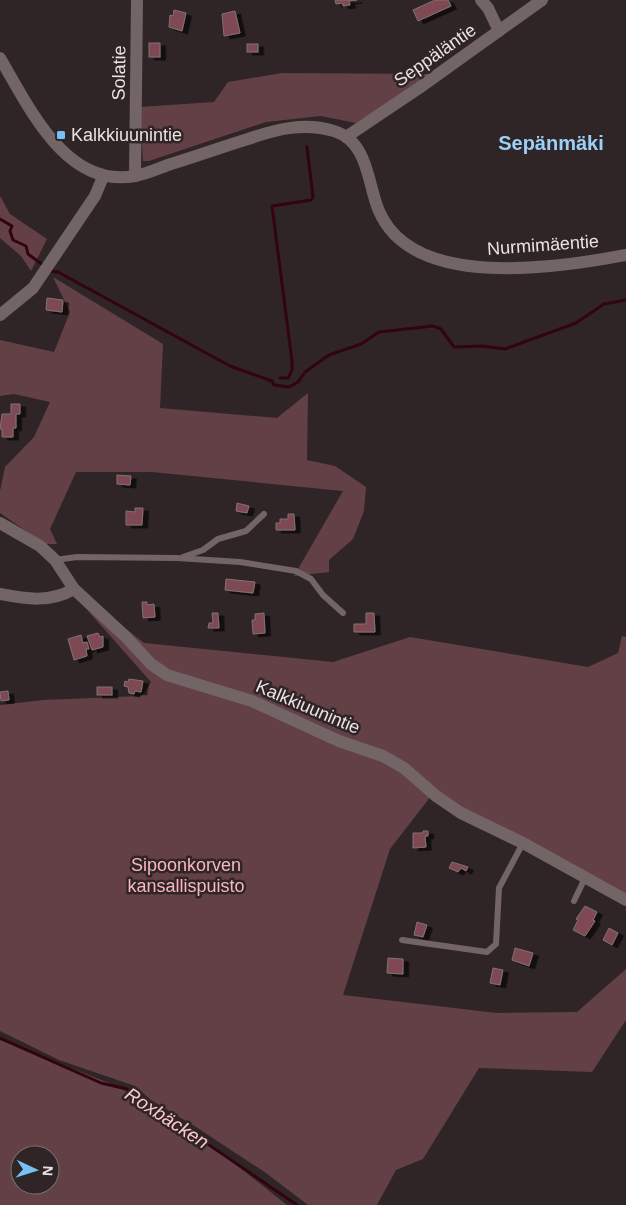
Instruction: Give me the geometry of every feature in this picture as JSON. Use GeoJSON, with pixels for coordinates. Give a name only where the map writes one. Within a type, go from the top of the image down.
{"type":"FeatureCollection","features":[{"type":"Feature","properties":{"kind":"street","name":"Solatie"},"geometry":{"type":"LineString","coordinates":[[135,176],[137,0]]}},
{"type":"Feature","properties":{"kind":"street"},"geometry":{"type":"LineString","coordinates":[[481,0],[488,8],[499,31]]}},
{"type":"Feature","properties":{"kind":"street","name":"Seppäläntie"},"geometry":{"type":"LineString","coordinates":[[346,137],[542,0]]}},
{"type":"Feature","properties":{"kind":"street"},"geometry":{"type":"LineString","coordinates":[[0,58],[32,112],[62,150],[77,164],[103,177],[135,176],[268,132],[293,127],[319,127],[346,137]]}},
{"type":"Feature","properties":{"kind":"street","name":"Nurmimäentie"},"geometry":{"type":"LineString","coordinates":[[346,137],[360,153],[367,167],[379,211],[386,223],[400,240],[416,251],[440,260],[472,266],[509,267],[582,263],[626,255]]}},
{"type":"Feature","properties":{"kind":"street"},"geometry":{"type":"LineString","coordinates":[[0,315],[33,288],[95,196],[103,177]]}},
{"type":"Feature","properties":{"kind":"street","name":"Kalkkiuunintie"},"geometry":{"type":"LineString","coordinates":[[0,522],[40,546],[55,560],[74,590],[126,637],[151,664],[167,675],[252,701],[340,741],[384,756],[404,768],[436,796],[461,813],[523,843],[626,900]]}},
{"type":"Feature","properties":{"kind":"street"},"geometry":{"type":"LineString","coordinates":[[0,594],[40,600],[64,595],[74,590]]}},
{"type":"Feature","properties":{"kind":"lane"},"geometry":{"type":"LineString","coordinates":[[177,558],[203,550],[218,539],[246,530],[264,514]]}},
{"type":"Feature","properties":{"kind":"lane"},"geometry":{"type":"LineString","coordinates":[[55,560],[77,556],[177,558],[240,562],[296,571],[312,579],[323,595],[343,613]]}},
{"type":"Feature","properties":{"kind":"lane"},"geometry":{"type":"LineString","coordinates":[[402,940],[486,952],[491,950],[496,944],[499,888],[523,843]]}},
{"type":"Feature","properties":{"kind":"lane"},"geometry":{"type":"LineString","coordinates":[[574,901],[585,878]]}},
{"type":"Feature","properties":{"kind":"green space"},"geometry":{"type":"Polygon","coordinates":[[[282,73],[433,74],[356,123],[321,116],[266,122],[149,161],[143,161],[140,107],[214,102],[228,82],[282,73]]]}},
{"type":"Feature","properties":{"kind":"green space"},"geometry":{"type":"Polygon","coordinates":[[[0,196],[10,214],[47,239],[31,271],[21,256],[0,238],[0,196]]]}},
{"type":"Feature","properties":{"kind":"green space"},"geometry":{"type":"Polygon","coordinates":[[[53,277],[163,344],[160,408],[277,418],[308,393],[307,460],[335,466],[366,487],[364,511],[353,539],[329,560],[329,572],[294,576],[343,491],[152,472],[76,472],[50,529],[57,544],[45,544],[0,513],[0,491],[5,467],[34,437],[50,402],[14,394],[0,396],[0,340],[54,352],[70,312],[53,277]]]}},
{"type":"Feature","properties":{"kind":"green space","name":"Sipoonkorven kansallispuisto"},"geometry":{"type":"Polygon","coordinates":[[[85,597],[144,643],[333,662],[410,637],[588,667],[618,653],[622,636],[626,637],[626,902],[431,796],[390,849],[343,995],[497,1013],[577,1012],[626,969],[626,1020],[592,1072],[479,1068],[423,1159],[396,1170],[377,1205],[308,1205],[266,1173],[151,1100],[135,1086],[59,1060],[0,1031],[0,705],[43,700],[142,696],[151,682],[82,604],[85,597]]]}},
{"type":"Feature","properties":{"kind":"green space"},"geometry":{"type":"Polygon","coordinates":[[[0,1040],[119,1087],[229,1159],[287,1205],[0,1205],[0,1040]]]}},
{"type":"Feature","properties":{"kind":"building"},"geometry":{"type":"Polygon","coordinates":[[[335,0],[357,0],[349,1],[350,5],[343,6],[342,3],[336,4],[335,0]]]}},
{"type":"Feature","properties":{"kind":"building"},"geometry":{"type":"Polygon","coordinates":[[[435,0],[448,0],[451,6],[418,21],[413,10],[435,0]]]}},
{"type":"Feature","properties":{"kind":"building"},"geometry":{"type":"Polygon","coordinates":[[[174,10],[186,13],[182,31],[169,27],[170,15],[173,16],[174,10]]]}},
{"type":"Feature","properties":{"kind":"building"},"geometry":{"type":"Polygon","coordinates":[[[235,11],[240,33],[224,36],[222,14],[235,11]]]}},
{"type":"Feature","properties":{"kind":"building"},"geometry":{"type":"Polygon","coordinates":[[[149,43],[160,43],[160,57],[149,57],[149,43]]]}},
{"type":"Feature","properties":{"kind":"building"},"geometry":{"type":"Polygon","coordinates":[[[247,44],[258,44],[258,52],[247,52],[247,44]]]}},
{"type":"Feature","properties":{"kind":"building"},"geometry":{"type":"Polygon","coordinates":[[[47,298],[63,300],[62,312],[46,310],[47,298]]]}},
{"type":"Feature","properties":{"kind":"building"},"geometry":{"type":"Polygon","coordinates":[[[11,404],[20,404],[20,414],[16,414],[16,428],[13,428],[13,437],[2,437],[2,429],[0,429],[2,414],[11,414],[11,404]]]}},
{"type":"Feature","properties":{"kind":"building"},"geometry":{"type":"Polygon","coordinates":[[[117,475],[131,476],[130,485],[117,484],[117,475]]]}},
{"type":"Feature","properties":{"kind":"building"},"geometry":{"type":"Polygon","coordinates":[[[237,503],[249,506],[247,513],[236,511],[237,503]]]}},
{"type":"Feature","properties":{"kind":"building"},"geometry":{"type":"Polygon","coordinates":[[[135,508],[143,508],[142,525],[126,525],[126,511],[135,512],[135,508]]]}},
{"type":"Feature","properties":{"kind":"building"},"geometry":{"type":"Polygon","coordinates":[[[288,514],[294,514],[295,530],[276,530],[276,523],[280,523],[280,519],[288,519],[288,514]]]}},
{"type":"Feature","properties":{"kind":"building"},"geometry":{"type":"Polygon","coordinates":[[[226,579],[255,582],[253,593],[225,590],[226,579]]]}},
{"type":"Feature","properties":{"kind":"building"},"geometry":{"type":"Polygon","coordinates":[[[142,602],[147,602],[147,605],[154,604],[155,617],[143,618],[142,602]]]}},
{"type":"Feature","properties":{"kind":"building"},"geometry":{"type":"Polygon","coordinates":[[[212,613],[218,613],[219,628],[208,628],[209,623],[213,623],[212,613]]]}},
{"type":"Feature","properties":{"kind":"building"},"geometry":{"type":"Polygon","coordinates":[[[264,613],[265,633],[253,634],[252,620],[255,620],[255,614],[264,613]]]}},
{"type":"Feature","properties":{"kind":"building"},"geometry":{"type":"Polygon","coordinates":[[[366,613],[374,613],[375,632],[354,632],[354,624],[366,624],[366,613]]]}},
{"type":"Feature","properties":{"kind":"building"},"geometry":{"type":"Polygon","coordinates":[[[98,633],[100,637],[103,636],[103,647],[92,650],[87,636],[98,633]]]}},
{"type":"Feature","properties":{"kind":"building"},"geometry":{"type":"Polygon","coordinates":[[[81,635],[83,643],[87,642],[89,649],[86,649],[87,656],[74,660],[68,639],[81,635]]]}},
{"type":"Feature","properties":{"kind":"building"},"geometry":{"type":"Polygon","coordinates":[[[129,679],[143,681],[141,692],[129,693],[128,687],[124,686],[125,681],[128,682],[129,679]]]}},
{"type":"Feature","properties":{"kind":"building"},"geometry":{"type":"Polygon","coordinates":[[[97,687],[112,687],[112,695],[97,695],[97,687]]]}},
{"type":"Feature","properties":{"kind":"building"},"geometry":{"type":"Polygon","coordinates":[[[8,691],[9,700],[1,701],[0,692],[8,691]]]}},
{"type":"Feature","properties":{"kind":"building"},"geometry":{"type":"Polygon","coordinates":[[[423,831],[428,831],[428,836],[425,836],[426,847],[413,848],[413,833],[423,833],[423,831]]]}},
{"type":"Feature","properties":{"kind":"building"},"geometry":{"type":"Polygon","coordinates":[[[452,862],[468,867],[466,871],[461,868],[458,872],[449,868],[452,862]]]}},
{"type":"Feature","properties":{"kind":"building"},"geometry":{"type":"Polygon","coordinates":[[[585,906],[597,912],[593,920],[595,921],[585,936],[573,930],[578,920],[576,919],[585,906]]]}},
{"type":"Feature","properties":{"kind":"building"},"geometry":{"type":"Polygon","coordinates":[[[417,922],[427,925],[423,937],[414,935],[417,922]]]}},
{"type":"Feature","properties":{"kind":"building"},"geometry":{"type":"Polygon","coordinates":[[[609,928],[618,933],[612,945],[603,940],[609,928]]]}},
{"type":"Feature","properties":{"kind":"building"},"geometry":{"type":"Polygon","coordinates":[[[515,948],[533,953],[529,966],[512,960],[515,948]]]}},
{"type":"Feature","properties":{"kind":"building"},"geometry":{"type":"Polygon","coordinates":[[[388,958],[403,959],[403,974],[387,973],[388,958]]]}},
{"type":"Feature","properties":{"kind":"building"},"geometry":{"type":"Polygon","coordinates":[[[493,968],[503,970],[500,985],[490,983],[493,968]]]}},
{"type":"Feature","properties":{"kind":"waterway"},"geometry":{"type":"LineString","coordinates":[[280,378],[288,378],[292,370],[292,361],[272,206],[311,200],[313,197],[307,147]]}},
{"type":"Feature","properties":{"kind":"waterway"},"geometry":{"type":"LineString","coordinates":[[0,219],[12,226],[10,231],[13,240],[26,246],[28,254],[43,265]]}},
{"type":"Feature","properties":{"kind":"waterway"},"geometry":{"type":"LineString","coordinates":[[51,271],[58,272],[230,366],[272,381],[274,385],[289,387],[298,382],[305,372],[329,355],[361,344],[379,332],[433,326],[441,329],[454,347],[482,346],[505,349],[576,323],[604,304],[626,300]]}},
{"type":"Feature","properties":{"kind":"waterway","name":"Roxbäcken"},"geometry":{"type":"LineString","coordinates":[[0,1038],[101,1083],[127,1089],[297,1205]]}},
{"type":"Feature","properties":{"kind":"place","name":"Kalkkiuunintie"},"geometry":{"type":"Point","coordinates":[61,135]}},
{"type":"Feature","properties":{"kind":"district","name":"Sepänmäki"},"geometry":{"type":"Point","coordinates":[551,143]}}]}
